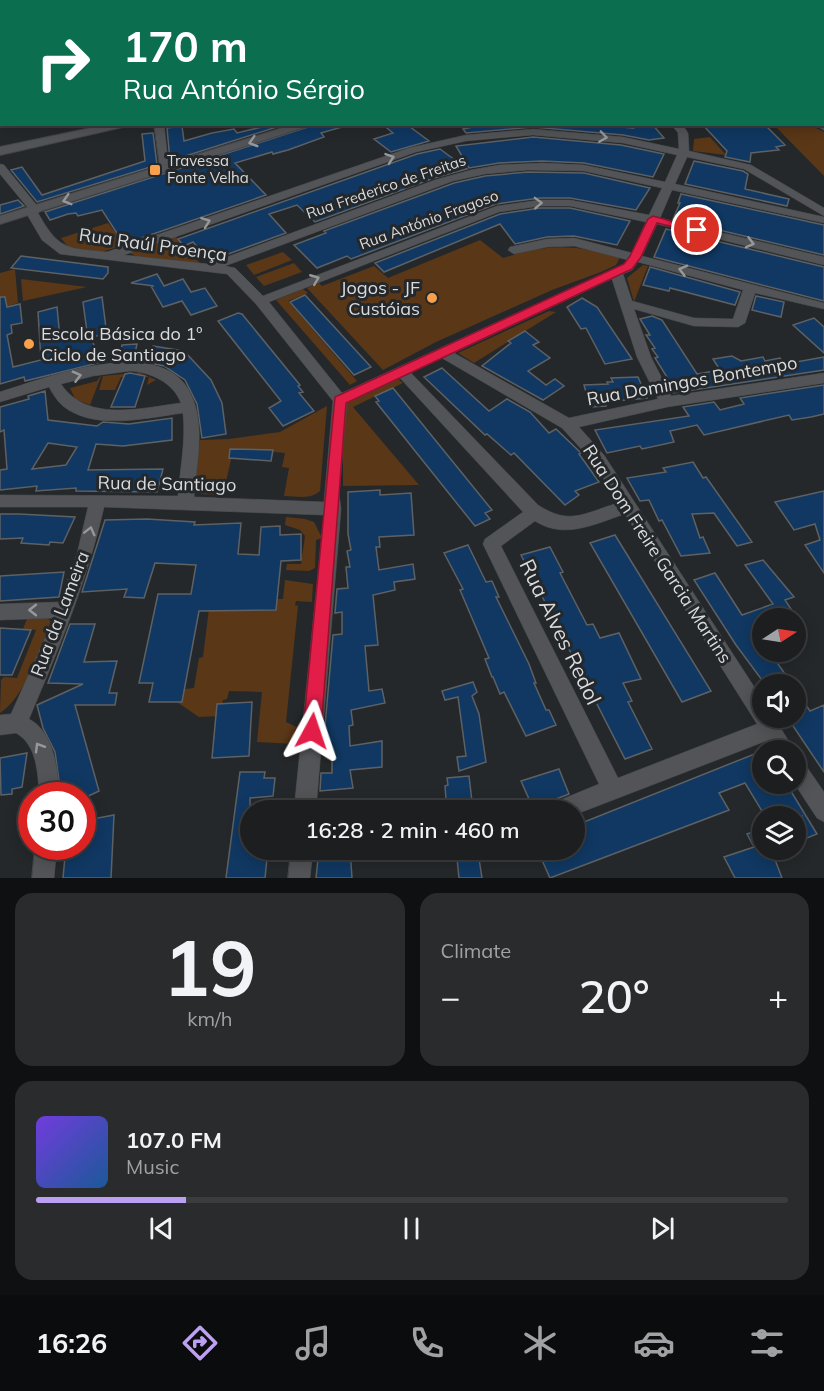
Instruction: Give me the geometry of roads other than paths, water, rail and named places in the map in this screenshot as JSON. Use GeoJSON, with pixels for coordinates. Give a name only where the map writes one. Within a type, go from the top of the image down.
{"type":"FeatureCollection","features":[{"type":"Feature","properties":{"kind":"street"},"geometry":{"type":"LineString","coordinates":[[0,151],[120,126]]}},
{"type":"Feature","properties":{"kind":"street"},"geometry":{"type":"LineString","coordinates":[[159,126],[165,169]]}},
{"type":"Feature","properties":{"kind":"street"},"geometry":{"type":"LineString","coordinates":[[0,220],[303,126]]}},
{"type":"Feature","properties":{"kind":"street"},"geometry":{"type":"LineString","coordinates":[[493,126],[498,135]]}},
{"type":"Feature","properties":{"kind":"street"},"geometry":{"type":"LineString","coordinates":[[306,800],[333,509],[331,494],[340,400],[628,267],[636,257],[684,152],[683,133],[678,126]]}},
{"type":"Feature","properties":{"kind":"street"},"geometry":{"type":"LineString","coordinates":[[111,255],[413,150],[466,138],[532,132],[575,134],[622,140],[747,167],[824,213]]}},
{"type":"Feature","properties":{"kind":"street","name":"Rua Frederico de Freitas"},"geometry":{"type":"LineString","coordinates":[[210,268],[313,227],[471,173],[498,168],[557,166],[585,168],[824,219]]}},
{"type":"Feature","properties":{"kind":"street","name":"Rua Raúl Proença"},"geometry":{"type":"LineString","coordinates":[[0,167],[33,210],[46,238],[64,251],[111,255],[231,272],[261,301],[340,400]]}},
{"type":"Feature","properties":{"kind":"street","name":"Rua António Fragoso"},"geometry":{"type":"LineString","coordinates":[[261,301],[497,209],[519,204],[570,203],[653,219],[824,261]]}},
{"type":"Feature","properties":{"kind":"street"},"geometry":{"type":"LineString","coordinates":[[514,250],[547,243],[574,242],[823,306]]}},
{"type":"Feature","properties":{"kind":"street"},"geometry":{"type":"LineString","coordinates":[[615,273],[644,357],[667,402]]}},
{"type":"Feature","properties":{"kind":"street"},"geometry":{"type":"LineString","coordinates":[[625,305],[637,305],[694,322],[738,323],[750,288]]}},
{"type":"Feature","properties":{"kind":"street","name":"Rua Dom Freire Garcia Martins"},"geometry":{"type":"LineString","coordinates":[[443,353],[567,424],[599,459],[627,507],[752,701]]}},
{"type":"Feature","properties":{"kind":"street"},"geometry":{"type":"LineString","coordinates":[[0,398],[111,368],[142,366],[168,377],[183,392],[189,407],[190,443],[185,503]]}},
{"type":"Feature","properties":{"kind":"street"},"geometry":{"type":"LineString","coordinates":[[402,372],[536,512],[549,521],[568,525],[627,507]]}},
{"type":"Feature","properties":{"kind":"street","name":"Rua Domingos Bontempo"},"geometry":{"type":"LineString","coordinates":[[567,424],[667,402],[824,378]]}},
{"type":"Feature","properties":{"kind":"street"},"geometry":{"type":"LineString","coordinates":[[53,383],[69,404],[98,414],[145,413],[189,407]]}},
{"type":"Feature","properties":{"kind":"street","name":"Rua de Santiago"},"geometry":{"type":"LineString","coordinates":[[0,501],[185,503],[333,509]]}},
{"type":"Feature","properties":{"kind":"street","name":"Rua da Lameira"},"geometry":{"type":"LineString","coordinates":[[9,724],[66,610],[85,554],[97,502]]}},
{"type":"Feature","properties":{"kind":"street","name":"Rua Alves Redol"},"geometry":{"type":"LineString","coordinates":[[536,512],[491,544],[613,790]]}},
{"type":"Feature","properties":{"kind":"street"},"geometry":{"type":"LineString","coordinates":[[0,612],[27,609],[66,610]]}},
{"type":"Feature","properties":{"kind":"street"},"geometry":{"type":"LineString","coordinates":[[9,724],[28,729],[43,752],[49,782]]}},
{"type":"Feature","properties":{"kind":"street"},"geometry":{"type":"LineString","coordinates":[[585,801],[752,727]]}},
{"type":"Feature","properties":{"kind":"street"},"geometry":{"type":"LineString","coordinates":[[806,784],[824,811]]}},
{"type":"Feature","properties":{"kind":"street"},"geometry":{"type":"LineString","coordinates":[[43,878],[45,860]]}},
{"type":"Feature","properties":{"kind":"street"},"geometry":{"type":"LineString","coordinates":[[299,878],[301,860]]}},
{"type":"Feature","properties":{"kind":"place","name":"Travessa Fonte Velha"},"geometry":{"type":"Point","coordinates":[155,170]}},
{"type":"Feature","properties":{"kind":"place","name":"Jogos - JF Custóias"},"geometry":{"type":"Point","coordinates":[432,298]}},
{"type":"Feature","properties":{"kind":"place","name":"Escola Básica do 1º Ciclo de Santiago"},"geometry":{"type":"Point","coordinates":[29,344]}}]}
